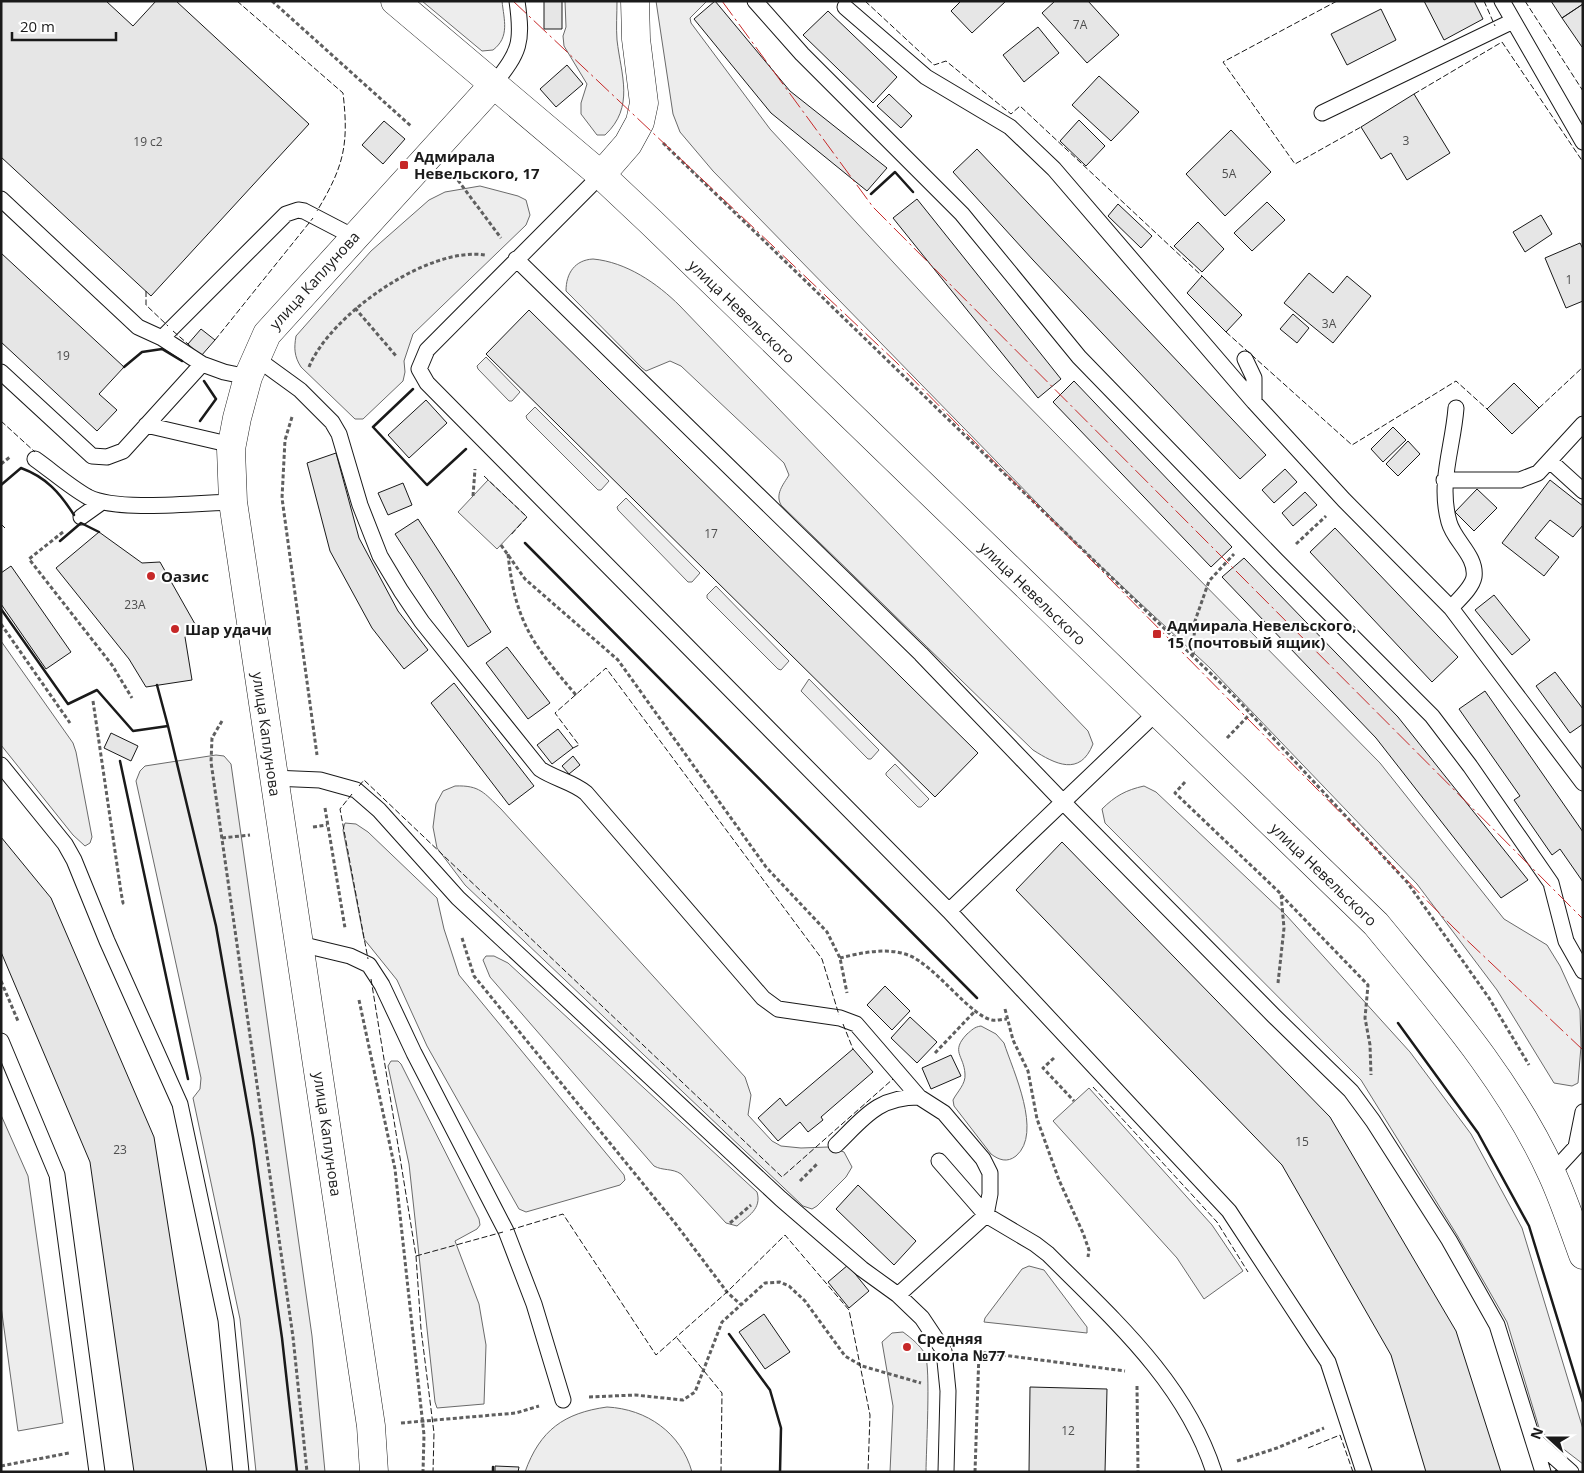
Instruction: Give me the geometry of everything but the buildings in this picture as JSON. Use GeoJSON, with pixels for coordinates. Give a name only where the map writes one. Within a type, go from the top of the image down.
{"type":"FeatureCollection","features":[{"type":"Feature","properties":{"kind":"main road","name":"улица Невельского"},"geometry":{"type":"LineString","coordinates":[[395,1],[601,175],[1376,924],[1471,1043],[1515,1106],[1552,1173],[1583,1255]]}},
{"type":"Feature","properties":{"kind":"main road"},"geometry":{"type":"LineString","coordinates":[[601,175],[628,144],[640,122],[644,104],[636,40],[635,1]]}},
{"type":"Feature","properties":{"kind":"main road","name":"улица Каплунова"},"geometry":{"type":"LineString","coordinates":[[374,1472],[371,1426],[233,502],[232,445],[252,367],[267,334],[494,84]]}},
{"type":"Feature","properties":{"kind":"lane"},"geometry":{"type":"LineString","coordinates":[[494,84],[514,57],[519,44],[521,31],[517,1]]}},
{"type":"Feature","properties":{"kind":"lane"},"geometry":{"type":"LineString","coordinates":[[755,1],[802,54],[962,214],[1079,358],[1277,561],[1432,716],[1470,766],[1551,883],[1566,941],[1583,971]]}},
{"type":"Feature","properties":{"kind":"lane"},"geometry":{"type":"LineString","coordinates":[[1502,1],[1583,142]]}},
{"type":"Feature","properties":{"kind":"lane"},"geometry":{"type":"LineString","coordinates":[[845,6],[926,77],[1010,127],[1054,169],[1254,402],[1344,500],[1451,608],[1583,783]]}},
{"type":"Feature","properties":{"kind":"lane"},"geometry":{"type":"LineString","coordinates":[[1322,114],[1513,21]]}},
{"type":"Feature","properties":{"kind":"lane"},"geometry":{"type":"LineString","coordinates":[[601,175],[427,350],[419,369],[427,383],[949,911],[1228,1211],[1328,1362],[1364,1472]]}},
{"type":"Feature","properties":{"kind":"lane"},"geometry":{"type":"LineString","coordinates":[[1,199],[138,326],[162,338],[202,364],[224,372],[252,367],[300,390],[318,406],[340,434],[360,505],[380,556],[401,591],[422,622],[540,769],[550,776],[578,787],[586,793],[763,998],[778,1009],[850,1021],[887,1058],[919,1097],[944,1113],[983,1159],[990,1173],[990,1194],[986,1214],[898,1295]]}},
{"type":"Feature","properties":{"kind":"lane"},"geometry":{"type":"LineString","coordinates":[[162,338],[286,214],[298,210],[304,211],[354,237]]}},
{"type":"Feature","properties":{"kind":"lane"},"geometry":{"type":"LineString","coordinates":[[516,259],[921,654],[1063,802],[1274,1016],[1352,1092],[1374,1121],[1449,1240],[1498,1325],[1535,1440],[1543,1472]]}},
{"type":"Feature","properties":{"kind":"lane"},"geometry":{"type":"LineString","coordinates":[[1246,359],[1254,378],[1254,402]]}},
{"type":"Feature","properties":{"kind":"lane"},"geometry":{"type":"LineString","coordinates":[[1,372],[92,456],[108,456],[123,451],[202,364]]}},
{"type":"Feature","properties":{"kind":"lane"},"geometry":{"type":"LineString","coordinates":[[1451,608],[1474,579],[1474,566],[1449,523],[1444,480],[1455,430],[1456,408]]}},
{"type":"Feature","properties":{"kind":"lane"},"geometry":{"type":"LineString","coordinates":[[1444,480],[1520,480],[1538,473],[1583,424]]}},
{"type":"Feature","properties":{"kind":"lane"},"geometry":{"type":"LineString","coordinates":[[146,425],[232,445]]}},
{"type":"Feature","properties":{"kind":"lane"},"geometry":{"type":"LineString","coordinates":[[35,459],[88,497],[102,502],[132,505],[233,502]]}},
{"type":"Feature","properties":{"kind":"lane"},"geometry":{"type":"LineString","coordinates":[[1550,460],[1583,491]]}},
{"type":"Feature","properties":{"kind":"lane"},"geometry":{"type":"LineString","coordinates":[[80,517],[102,502]]}},
{"type":"Feature","properties":{"kind":"lane"},"geometry":{"type":"LineString","coordinates":[[949,911],[1156,713]]}},
{"type":"Feature","properties":{"kind":"lane"},"geometry":{"type":"LineString","coordinates":[[1,765],[65,844],[74,860],[107,941],[180,1104],[226,1320],[241,1472]]}},
{"type":"Feature","properties":{"kind":"lane"},"geometry":{"type":"LineString","coordinates":[[274,778],[320,780],[356,790],[379,810],[458,898],[781,1199],[862,1269],[898,1295],[922,1318],[944,1351],[948,1391],[946,1472]]}},
{"type":"Feature","properties":{"kind":"lane"},"geometry":{"type":"LineString","coordinates":[[300,944],[350,956],[369,966],[382,985],[414,1052],[506,1231],[534,1304],[564,1400]]}},
{"type":"Feature","properties":{"kind":"lane"},"geometry":{"type":"LineString","coordinates":[[1,1040],[57,1174],[97,1472]]}},
{"type":"Feature","properties":{"kind":"lane"},"geometry":{"type":"LineString","coordinates":[[836,1145],[868,1114],[885,1102],[901,1097],[919,1097]]}},
{"type":"Feature","properties":{"kind":"lane"},"geometry":{"type":"LineString","coordinates":[[1552,1173],[1580,1145],[1583,1112]]}},
{"type":"Feature","properties":{"kind":"lane"},"geometry":{"type":"LineString","coordinates":[[939,1161],[986,1214],[1035,1244],[1152,1361],[1180,1398],[1201,1438],[1213,1470]]}},
{"type":"Feature","properties":{"kind":"lane"},"geometry":{"type":"LineString","coordinates":[[1535,1440],[1571,1472]]}},
{"type":"Feature","properties":{"kind":"path"},"geometry":{"type":"LineString","coordinates":[[272,1],[435,148],[516,259]]}},
{"type":"Feature","properties":{"kind":"path"},"geometry":{"type":"LineString","coordinates":[[640,122],[706,182],[1241,703],[1407,882],[1489,998],[1534,1072]]}},
{"type":"Feature","properties":{"kind":"path"},"geometry":{"type":"LineString","coordinates":[[422,1472],[424,1435],[395,1169],[350,956],[320,780],[282,498],[285,440],[300,390],[313,357],[355,308],[414,270],[442,258],[480,254],[516,259]]}},
{"type":"Feature","properties":{"kind":"path"},"geometry":{"type":"LineString","coordinates":[[355,308],[399,359],[419,369]]}},
{"type":"Feature","properties":{"kind":"path"},"geometry":{"type":"LineString","coordinates":[[1277,561],[1344,500]]}},
{"type":"Feature","properties":{"kind":"path"},"geometry":{"type":"LineString","coordinates":[[80,517],[29,558],[112,665],[132,698]]}},
{"type":"Feature","properties":{"kind":"path"},"geometry":{"type":"LineString","coordinates":[[1193,656],[1195,621],[1209,581],[1252,535]]}},
{"type":"Feature","properties":{"kind":"path"},"geometry":{"type":"LineString","coordinates":[[501,545],[525,579],[618,660],[766,867],[827,932],[840,958],[845,977],[850,1021]]}},
{"type":"Feature","properties":{"kind":"path"},"geometry":{"type":"LineString","coordinates":[[508,554],[510,576],[523,624],[542,654],[576,695]]}},
{"type":"Feature","properties":{"kind":"path"},"geometry":{"type":"LineString","coordinates":[[1,624],[70,723]]}},
{"type":"Feature","properties":{"kind":"path"},"geometry":{"type":"LineString","coordinates":[[93,701],[123,903]]}},
{"type":"Feature","properties":{"kind":"path"},"geometry":{"type":"LineString","coordinates":[[222,721],[212,738],[211,762],[293,1337],[307,1472]]}},
{"type":"Feature","properties":{"kind":"path"},"geometry":{"type":"LineString","coordinates":[[1175,793],[1281,894],[1368,985],[1365,1018],[1370,1045],[1374,1121]]}},
{"type":"Feature","properties":{"kind":"path"},"geometry":{"type":"LineString","coordinates":[[1274,1016],[1284,928],[1281,894]]}},
{"type":"Feature","properties":{"kind":"path"},"geometry":{"type":"LineString","coordinates":[[458,898],[454,911],[474,976],[675,1223],[727,1292],[740,1304]]}},
{"type":"Feature","properties":{"kind":"path"},"geometry":{"type":"LineString","coordinates":[[840,958],[862,953],[895,952],[907,954],[921,962],[976,1010],[992,1020],[1007,1019]]}},
{"type":"Feature","properties":{"kind":"path"},"geometry":{"type":"LineString","coordinates":[[995,962],[1007,1019],[1013,1040],[1028,1072],[1040,1128],[1089,1250],[1083,1290]]}},
{"type":"Feature","properties":{"kind":"path"},"geometry":{"type":"LineString","coordinates":[[935,1053],[976,1010]]}},
{"type":"Feature","properties":{"kind":"path"},"geometry":{"type":"LineString","coordinates":[[1044,1068],[1074,1101]]}},
{"type":"Feature","properties":{"kind":"path"},"geometry":{"type":"LineString","coordinates":[[781,1199],[836,1145]]}},
{"type":"Feature","properties":{"kind":"path"},"geometry":{"type":"LineString","coordinates":[[427,1421],[516,1414],[564,1400],[635,1394],[683,1400],[695,1392],[722,1322],[740,1304],[765,1284],[780,1282],[789,1286],[805,1302],[834,1345],[854,1362],[948,1391]]}},
{"type":"Feature","properties":{"kind":"path"},"geometry":{"type":"LineString","coordinates":[[975,1472],[979,1352],[1110,1368],[1126,1371],[1132,1377]]}},
{"type":"Feature","properties":{"kind":"path"},"geometry":{"type":"LineString","coordinates":[[1137,1382],[1138,1472]]}},
{"type":"Feature","properties":{"kind":"path"},"geometry":{"type":"LineString","coordinates":[[1,1466],[94,1448]]}},
{"type":"Feature","properties":{"kind":"path"},"geometry":{"type":"LineString","coordinates":[[1213,1470],[1277,1448]]}},
{"type":"Feature","properties":{"kind":"shaded area"},"geometry":{"type":"Polygon","coordinates":[[[422,1],[502,1],[505,28],[502,40],[493,50],[482,51],[422,1]]]}},
{"type":"Feature","properties":{"kind":"shaded area"},"geometry":{"type":"Polygon","coordinates":[[[565,1],[617,1],[617,40],[623,78],[623,102],[614,124],[605,135],[597,135],[581,114],[581,103],[587,84],[564,46],[563,36],[566,27],[565,1]]]}},
{"type":"Feature","properties":{"kind":"shaded area"},"geometry":{"type":"Polygon","coordinates":[[[656,1],[707,1],[690,18],[691,23],[770,129],[992,369],[1380,763],[1504,919],[1547,945],[1560,966],[1580,1010],[1581,1046],[1578,1083],[1572,1086],[1554,1083],[1497,990],[1417,884],[1210,668],[1082,549],[713,171],[680,132],[673,114],[656,1]]]}},
{"type":"Feature","properties":{"kind":"shaded area"},"geometry":{"type":"Polygon","coordinates":[[[480,186],[526,200],[530,215],[526,225],[413,334],[404,361],[405,372],[403,381],[363,419],[355,419],[301,367],[295,352],[296,336],[371,251],[429,200],[445,192],[480,186]]]}},
{"type":"Feature","properties":{"kind":"shaded area"},"geometry":{"type":"Polygon","coordinates":[[[593,259],[617,264],[629,269],[661,289],[680,306],[1088,731],[1093,744],[1088,754],[1081,761],[1066,765],[1050,760],[1033,750],[781,505],[779,493],[789,475],[784,463],[681,366],[670,361],[646,371],[642,368],[566,291],[566,284],[573,269],[581,262],[593,259]]]}},
{"type":"Feature","properties":{"kind":"shaded area"},"geometry":{"type":"Polygon","coordinates":[[[486,357],[520,392],[512,401],[509,401],[478,369],[477,366],[486,357]]]}},
{"type":"Feature","properties":{"kind":"shaded area"},"geometry":{"type":"Polygon","coordinates":[[[535,407],[609,481],[601,490],[598,490],[527,419],[526,416],[535,407]]]}},
{"type":"Feature","properties":{"kind":"shaded area"},"geometry":{"type":"Polygon","coordinates":[[[488,480],[527,517],[497,549],[458,512],[488,480]]]}},
{"type":"Feature","properties":{"kind":"shaded area"},"geometry":{"type":"Polygon","coordinates":[[[626,498],[700,573],[692,582],[688,582],[618,510],[617,507],[626,498]]]}},
{"type":"Feature","properties":{"kind":"shaded area"},"geometry":{"type":"Polygon","coordinates":[[[716,586],[789,661],[781,670],[707,598],[707,595],[716,586]]]}},
{"type":"Feature","properties":{"kind":"shaded area"},"geometry":{"type":"Polygon","coordinates":[[[1,641],[73,743],[92,837],[90,843],[85,846],[73,835],[1,745],[1,641]]]}},
{"type":"Feature","properties":{"kind":"shaded area"},"geometry":{"type":"Polygon","coordinates":[[[809,679],[879,750],[871,759],[868,759],[801,691],[809,679]]]}},
{"type":"Feature","properties":{"kind":"shaded area"},"geometry":{"type":"Polygon","coordinates":[[[216,755],[224,756],[231,764],[312,1336],[325,1472],[256,1472],[240,1319],[193,1098],[200,1089],[201,1078],[136,781],[140,771],[145,766],[216,755]]]}},
{"type":"Feature","properties":{"kind":"shaded area"},"geometry":{"type":"Polygon","coordinates":[[[895,764],[929,799],[921,807],[918,807],[886,775],[895,764]]]}},
{"type":"Feature","properties":{"kind":"shaded area"},"geometry":{"type":"Polygon","coordinates":[[[455,786],[470,787],[481,791],[501,809],[745,1077],[751,1095],[748,1115],[772,1141],[781,1146],[801,1148],[828,1147],[844,1152],[852,1167],[846,1177],[817,1206],[812,1209],[803,1206],[465,885],[437,848],[433,827],[436,804],[443,791],[455,786]]]}},
{"type":"Feature","properties":{"kind":"shaded area"},"geometry":{"type":"Polygon","coordinates":[[[1144,786],[1156,792],[1286,915],[1410,1052],[1471,1134],[1522,1228],[1583,1429],[1583,1464],[1540,1431],[1507,1322],[1457,1235],[1361,1080],[1105,823],[1102,809],[1107,804],[1121,794],[1144,786]]]}},
{"type":"Feature","properties":{"kind":"shaded area"},"geometry":{"type":"Polygon","coordinates":[[[345,823],[356,824],[368,832],[437,898],[444,929],[459,975],[624,1175],[625,1180],[620,1185],[526,1212],[519,1209],[427,1046],[397,980],[364,939],[343,830],[345,823]]]}},
{"type":"Feature","properties":{"kind":"shaded area"},"geometry":{"type":"Polygon","coordinates":[[[486,956],[494,956],[508,963],[757,1192],[758,1203],[753,1212],[737,1226],[726,1223],[681,1174],[654,1166],[490,977],[483,960],[486,956]]]}},
{"type":"Feature","properties":{"kind":"shaded area"},"geometry":{"type":"Polygon","coordinates":[[[981,1026],[996,1034],[1004,1043],[1024,1101],[1027,1133],[1024,1146],[1016,1156],[1006,1160],[991,1154],[954,1106],[953,1100],[963,1085],[965,1078],[959,1054],[959,1045],[967,1034],[981,1026]]]}},
{"type":"Feature","properties":{"kind":"shaded area"},"geometry":{"type":"Polygon","coordinates":[[[391,1061],[398,1061],[401,1064],[479,1219],[480,1225],[477,1229],[455,1241],[479,1304],[486,1345],[484,1404],[437,1408],[435,1402],[409,1164],[388,1066],[391,1061]]]}},
{"type":"Feature","properties":{"kind":"shaded area"},"geometry":{"type":"Polygon","coordinates":[[[1089,1088],[1212,1225],[1243,1271],[1204,1299],[1177,1258],[1053,1121],[1089,1088]]]}},
{"type":"Feature","properties":{"kind":"shaded area"},"geometry":{"type":"Polygon","coordinates":[[[1,1115],[28,1176],[63,1423],[18,1431],[1,1306],[1,1115]]]}},
{"type":"Feature","properties":{"kind":"shaded area"},"geometry":{"type":"Polygon","coordinates":[[[1029,1266],[1044,1270],[1087,1327],[1087,1333],[984,1322],[985,1318],[1022,1269],[1029,1266]]]}},
{"type":"Feature","properties":{"kind":"shaded area"},"geometry":{"type":"Polygon","coordinates":[[[903,1332],[921,1348],[927,1362],[926,1472],[890,1472],[893,1406],[882,1342],[892,1333],[903,1332]]]}},
{"type":"Feature","properties":{"kind":"shaded area"},"geometry":{"type":"Polygon","coordinates":[[[607,1407],[636,1413],[649,1418],[660,1426],[680,1446],[692,1472],[525,1472],[538,1445],[556,1426],[578,1414],[607,1407]]]}},
{"type":"Feature","properties":{"kind":"fence"},"geometry":{"type":"LineString","coordinates":[[237,1],[343,93],[345,141],[342,155],[339,168],[317,211]]}},
{"type":"Feature","properties":{"kind":"fence"},"geometry":{"type":"LineString","coordinates":[[865,1],[934,65],[946,61],[1011,114],[1020,106],[1202,276]]}},
{"type":"Feature","properties":{"kind":"fence"},"geometry":{"type":"LineString","coordinates":[[1337,1],[1223,62],[1295,164],[1361,127]]}},
{"type":"Feature","properties":{"kind":"fence"},"geometry":{"type":"LineString","coordinates":[[1484,1],[1495,26]]}},
{"type":"Feature","properties":{"kind":"fence"},"geometry":{"type":"LineString","coordinates":[[1525,1],[1583,91]]}},
{"type":"Feature","properties":{"kind":"fence"},"geometry":{"type":"LineString","coordinates":[[1414,94],[1502,42],[1583,162]]}},
{"type":"Feature","properties":{"kind":"fence"},"geometry":{"type":"LineString","coordinates":[[215,340],[313,218]]}},
{"type":"Feature","properties":{"kind":"fence"},"geometry":{"type":"LineString","coordinates":[[146,291],[146,305],[168,326]]}},
{"type":"Feature","properties":{"kind":"fence"},"geometry":{"type":"LineString","coordinates":[[173,331],[188,344]]}},
{"type":"Feature","properties":{"kind":"fence"},"geometry":{"type":"LineString","coordinates":[[1226,332],[1352,445],[1456,381],[1487,409]]}},
{"type":"Feature","properties":{"kind":"fence"},"geometry":{"type":"LineString","coordinates":[[1539,408],[1583,367]]}},
{"type":"Feature","properties":{"kind":"fence"},"geometry":{"type":"LineString","coordinates":[[1,421],[35,452]]}},
{"type":"Feature","properties":{"kind":"fence"},"geometry":{"type":"LineString","coordinates":[[484,476],[527,517],[510,536]]}},
{"type":"Feature","properties":{"kind":"fence"},"geometry":{"type":"LineString","coordinates":[[1,524],[5,528]]}},
{"type":"Feature","properties":{"kind":"fence"},"geometry":{"type":"LineString","coordinates":[[573,748],[579,745],[555,713],[606,668],[822,959],[839,1015]]}},
{"type":"Feature","properties":{"kind":"fence"},"geometry":{"type":"LineString","coordinates":[[359,786],[364,780],[782,1177],[893,1079]]}},
{"type":"Feature","properties":{"kind":"fence"},"geometry":{"type":"LineString","coordinates":[[352,794],[340,809],[368,959]]}},
{"type":"Feature","properties":{"kind":"fence"},"geometry":{"type":"LineString","coordinates":[[371,979],[416,1256],[421,1329],[434,1433],[433,1472]]}},
{"type":"Feature","properties":{"kind":"fence"},"geometry":{"type":"LineString","coordinates":[[843,1024],[853,1049]]}},
{"type":"Feature","properties":{"kind":"fence"},"geometry":{"type":"LineString","coordinates":[[1093,1087],[1217,1222],[1248,1272]]}},
{"type":"Feature","properties":{"kind":"fence"},"geometry":{"type":"LineString","coordinates":[[510,1230],[563,1214],[656,1355],[727,1292],[785,1235],[849,1310],[870,1415],[868,1472]]}},
{"type":"Feature","properties":{"kind":"fence"},"geometry":{"type":"LineString","coordinates":[[416,1256],[503,1232]]}},
{"type":"Feature","properties":{"kind":"fence"},"geometry":{"type":"LineString","coordinates":[[677,1338],[722,1393],[721,1472]]}},
{"type":"Feature","properties":{"kind":"fence"},"geometry":{"type":"LineString","coordinates":[[1308,1448],[1340,1435],[1353,1472]]}},
{"type":"Feature","properties":{"kind":"wall"},"geometry":{"type":"LineString","coordinates":[[871,194],[895,172],[913,192]]}},
{"type":"Feature","properties":{"kind":"wall"},"geometry":{"type":"LineString","coordinates":[[124,367],[142,352],[162,349],[182,361]]}},
{"type":"Feature","properties":{"kind":"wall"},"geometry":{"type":"LineString","coordinates":[[200,421],[216,399],[204,381]]}},
{"type":"Feature","properties":{"kind":"wall"},"geometry":{"type":"LineString","coordinates":[[413,389],[373,427],[427,485],[466,449]]}},
{"type":"Feature","properties":{"kind":"wall"},"geometry":{"type":"LineString","coordinates":[[1,485],[21,468],[38,476],[52,487],[74,515]]}},
{"type":"Feature","properties":{"kind":"wall"},"geometry":{"type":"LineString","coordinates":[[60,541],[81,523],[99,532]]}},
{"type":"Feature","properties":{"kind":"wall"},"geometry":{"type":"LineString","coordinates":[[525,543],[977,998]]}},
{"type":"Feature","properties":{"kind":"wall"},"geometry":{"type":"LineString","coordinates":[[1,609],[68,704],[97,690],[133,731],[168,726],[216,926],[253,1137],[282,1338],[297,1472]]}},
{"type":"Feature","properties":{"kind":"wall"},"geometry":{"type":"LineString","coordinates":[[157,685],[168,726]]}},
{"type":"Feature","properties":{"kind":"wall"},"geometry":{"type":"LineString","coordinates":[[120,761],[188,1079]]}},
{"type":"Feature","properties":{"kind":"wall"},"geometry":{"type":"LineString","coordinates":[[1398,1023],[1478,1133],[1529,1226],[1583,1402]]}},
{"type":"Feature","properties":{"kind":"wall"},"geometry":{"type":"LineString","coordinates":[[729,1334],[770,1390],[781,1428],[780,1472]]}},
{"type":"Feature","properties":{"kind":"wall"},"geometry":{"type":"LineString","coordinates":[[493,1467],[493,1472]]}},
{"type":"Feature","properties":{"kind":"power"},"geometry":{"type":"LineString","coordinates":[[513,1],[896,362],[1454,928],[1583,1050]]}},
{"type":"Feature","properties":{"kind":"power"},"geometry":{"type":"LineString","coordinates":[[722,1],[873,207],[1583,919]]}},
{"type":"Feature","properties":{"kind":"place","name":"Адмирала Невельского, 17"},"geometry":{"type":"Point","coordinates":[404,165]}},
{"type":"Feature","properties":{"kind":"place","name":"Оазис"},"geometry":{"type":"Point","coordinates":[151,576]}},
{"type":"Feature","properties":{"kind":"place","name":"Шар удачи"},"geometry":{"type":"Point","coordinates":[175,629]}},
{"type":"Feature","properties":{"kind":"place","name":"Адмирала Невельского, 15 (почтовый ящик)"},"geometry":{"type":"Point","coordinates":[1157,634]}},
{"type":"Feature","properties":{"kind":"place","name":"Средняя школа №77"},"geometry":{"type":"Point","coordinates":[907,1347]}}]}
